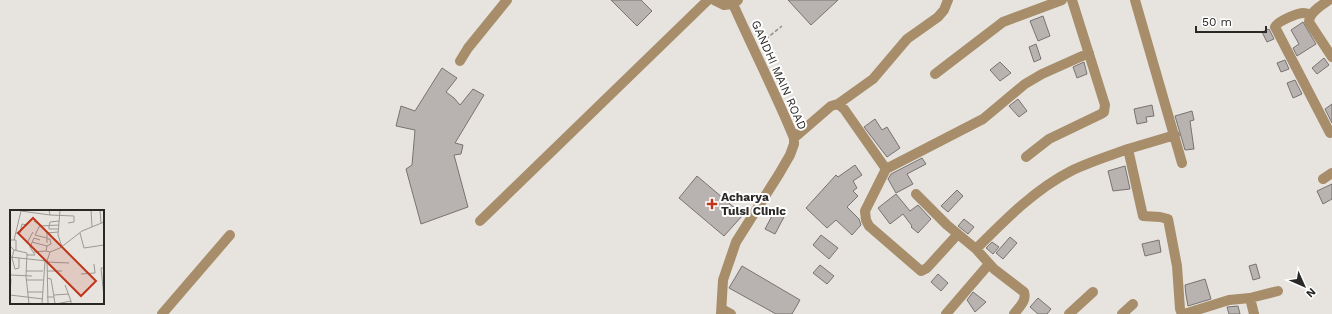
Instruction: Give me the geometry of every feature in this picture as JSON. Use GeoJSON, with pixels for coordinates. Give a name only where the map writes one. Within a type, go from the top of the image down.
{"type":"FeatureCollection","features":[{"type":"Feature","properties":{"kind":"street"},"geometry":{"type":"LineString","coordinates":[[460,61],[468,48],[507,0]]}},
{"type":"Feature","properties":{"kind":"street"},"geometry":{"type":"LineString","coordinates":[[480,221],[708,0]]}},
{"type":"Feature","properties":{"kind":"street"},"geometry":{"type":"LineString","coordinates":[[714,0],[724,5],[735,2]]}},
{"type":"Feature","properties":{"kind":"street"},"geometry":{"type":"LineString","coordinates":[[794,138],[831,106],[838,104],[872,79],[907,39],[938,17],[944,10],[948,0]]}},
{"type":"Feature","properties":{"kind":"street"},"geometry":{"type":"LineString","coordinates":[[936,74],[1003,22],[1062,0]]}},
{"type":"Feature","properties":{"kind":"street"},"geometry":{"type":"LineString","coordinates":[[1026,157],[1050,139],[1104,112],[1105,105],[1072,0]]}},
{"type":"Feature","properties":{"kind":"street"},"geometry":{"type":"LineString","coordinates":[[1136,0],[1182,163]]}},
{"type":"Feature","properties":{"kind":"street"},"geometry":{"type":"LineString","coordinates":[[1329,0],[1311,15],[1309,22],[1332,58]]}},
{"type":"Feature","properties":{"kind":"street","name":"GANDHI MAIN ROAD"},"geometry":{"type":"LineString","coordinates":[[724,312],[724,280],[736,242],[779,174],[794,144],[794,138],[779,101],[753,49],[735,2]]}},
{"type":"Feature","properties":{"kind":"street"},"geometry":{"type":"LineString","coordinates":[[1311,15],[1304,13],[1279,22],[1275,27],[1330,133]]}},
{"type":"Feature","properties":{"kind":"street"},"geometry":{"type":"LineString","coordinates":[[957,235],[926,268],[920,271],[869,226],[866,220],[865,211],[886,169],[983,119],[1025,84],[1042,74],[1089,53]]}},
{"type":"Feature","properties":{"kind":"street"},"geometry":{"type":"LineString","coordinates":[[838,104],[844,109],[886,169]]}},
{"type":"Feature","properties":{"kind":"street"},"geometry":{"type":"LineString","coordinates":[[976,249],[1019,207],[1070,172],[1089,162],[1175,135]]}},
{"type":"Feature","properties":{"kind":"street"},"geometry":{"type":"LineString","coordinates":[[1128,149],[1143,216],[1168,219],[1177,266],[1180,309],[1183,314],[1229,300],[1250,298],[1278,291]]}},
{"type":"Feature","properties":{"kind":"street"},"geometry":{"type":"LineString","coordinates":[[916,194],[957,235],[976,249],[989,264],[1024,292],[1026,297],[1024,302],[1014,314]]}},
{"type":"Feature","properties":{"kind":"street"},"geometry":{"type":"LineString","coordinates":[[162,314],[230,235]]}},
{"type":"Feature","properties":{"kind":"street"},"geometry":{"type":"LineString","coordinates":[[946,314],[989,264]]}},
{"type":"Feature","properties":{"kind":"street"},"geometry":{"type":"LineString","coordinates":[[1069,314],[1093,292]]}},
{"type":"Feature","properties":{"kind":"street"},"geometry":{"type":"LineString","coordinates":[[1250,298],[1254,314]]}},
{"type":"Feature","properties":{"kind":"street"},"geometry":{"type":"LineString","coordinates":[[1122,314],[1133,304]]}},
{"type":"Feature","properties":{"kind":"path"},"geometry":{"type":"LineString","coordinates":[[753,49],[782,26]]}},
{"type":"Feature","properties":{"kind":"building"},"geometry":{"type":"Polygon","coordinates":[[[611,0],[641,0],[652,11],[637,26],[611,0]]]}},
{"type":"Feature","properties":{"kind":"building"},"geometry":{"type":"Polygon","coordinates":[[[788,0],[838,0],[811,25],[788,0]]]}},
{"type":"Feature","properties":{"kind":"building"},"geometry":{"type":"Polygon","coordinates":[[[1043,16],[1050,36],[1038,41],[1030,21],[1043,16]]]}},
{"type":"Feature","properties":{"kind":"building"},"geometry":{"type":"Polygon","coordinates":[[[1303,22],[1316,44],[1297,56],[1293,48],[1299,44],[1291,30],[1303,22]]]}},
{"type":"Feature","properties":{"kind":"building"},"geometry":{"type":"Polygon","coordinates":[[[1269,29],[1274,39],[1267,42],[1262,32],[1269,29]]]}},
{"type":"Feature","properties":{"kind":"building"},"geometry":{"type":"Polygon","coordinates":[[[1036,44],[1041,59],[1034,62],[1029,47],[1036,44]]]}},
{"type":"Feature","properties":{"kind":"building"},"geometry":{"type":"Polygon","coordinates":[[[1324,58],[1329,65],[1317,74],[1312,68],[1324,58]]]}},
{"type":"Feature","properties":{"kind":"building"},"geometry":{"type":"Polygon","coordinates":[[[1285,60],[1289,69],[1281,72],[1277,63],[1285,60]]]}},
{"type":"Feature","properties":{"kind":"building"},"geometry":{"type":"Polygon","coordinates":[[[1000,62],[1011,73],[1000,81],[990,70],[1000,62]]]}},
{"type":"Feature","properties":{"kind":"building"},"geometry":{"type":"Polygon","coordinates":[[[1084,62],[1087,74],[1077,78],[1073,67],[1084,62]]]}},
{"type":"Feature","properties":{"kind":"building"},"geometry":{"type":"Polygon","coordinates":[[[442,68],[457,78],[446,92],[460,105],[473,89],[484,95],[455,143],[463,145],[461,154],[454,155],[468,207],[421,224],[406,169],[412,165],[415,130],[396,126],[401,106],[415,111],[442,68]]]}},
{"type":"Feature","properties":{"kind":"building"},"geometry":{"type":"Polygon","coordinates":[[[1295,80],[1302,94],[1293,98],[1287,83],[1295,80]]]}},
{"type":"Feature","properties":{"kind":"building"},"geometry":{"type":"Polygon","coordinates":[[[1018,99],[1027,111],[1019,117],[1009,106],[1018,99]]]}},
{"type":"Feature","properties":{"kind":"building"},"geometry":{"type":"Polygon","coordinates":[[[1332,104],[1332,123],[1325,109],[1332,104]]]}},
{"type":"Feature","properties":{"kind":"building"},"geometry":{"type":"Polygon","coordinates":[[[1152,105],[1154,116],[1146,117],[1147,122],[1137,124],[1134,109],[1152,105]]]}},
{"type":"Feature","properties":{"kind":"building"},"geometry":{"type":"Polygon","coordinates":[[[1192,111],[1194,120],[1190,121],[1194,149],[1185,150],[1175,116],[1192,111]]]}},
{"type":"Feature","properties":{"kind":"building"},"geometry":{"type":"Polygon","coordinates":[[[875,119],[882,130],[887,127],[900,148],[887,157],[864,127],[875,119]]]}},
{"type":"Feature","properties":{"kind":"building"},"geometry":{"type":"Polygon","coordinates":[[[922,158],[926,164],[907,174],[913,184],[896,193],[888,179],[891,174],[922,158]]]}},
{"type":"Feature","properties":{"kind":"building"},"geometry":{"type":"Polygon","coordinates":[[[855,165],[862,175],[853,181],[857,188],[853,191],[858,196],[847,207],[859,219],[861,225],[852,235],[836,220],[827,228],[806,208],[836,175],[838,177],[855,165]]]}},
{"type":"Feature","properties":{"kind":"building"},"geometry":{"type":"Polygon","coordinates":[[[1125,166],[1130,189],[1113,191],[1108,171],[1125,166]]]}},
{"type":"Feature","properties":{"kind":"building"},"geometry":{"type":"Polygon","coordinates":[[[697,176],[743,215],[724,236],[679,198],[697,176]]]}},
{"type":"Feature","properties":{"kind":"building"},"geometry":{"type":"Polygon","coordinates":[[[1332,184],[1332,199],[1323,204],[1317,191],[1332,184]]]}},
{"type":"Feature","properties":{"kind":"building"},"geometry":{"type":"Polygon","coordinates":[[[957,190],[963,196],[948,212],[941,206],[957,190]]]}},
{"type":"Feature","properties":{"kind":"building"},"geometry":{"type":"Polygon","coordinates":[[[896,194],[910,211],[918,205],[931,219],[918,233],[911,227],[912,226],[903,214],[890,224],[878,208],[896,194]]]}},
{"type":"Feature","properties":{"kind":"building"},"geometry":{"type":"Polygon","coordinates":[[[774,212],[784,217],[775,234],[765,229],[774,212]]]}},
{"type":"Feature","properties":{"kind":"building"},"geometry":{"type":"Polygon","coordinates":[[[964,219],[974,227],[968,234],[958,226],[964,219]]]}},
{"type":"Feature","properties":{"kind":"building"},"geometry":{"type":"Polygon","coordinates":[[[821,235],[838,248],[829,259],[813,245],[821,235]]]}},
{"type":"Feature","properties":{"kind":"building"},"geometry":{"type":"Polygon","coordinates":[[[1010,237],[1017,243],[1003,259],[996,253],[1010,237]]]}},
{"type":"Feature","properties":{"kind":"building"},"geometry":{"type":"Polygon","coordinates":[[[1159,240],[1161,252],[1145,256],[1142,244],[1159,240]]]}},
{"type":"Feature","properties":{"kind":"building"},"geometry":{"type":"Polygon","coordinates":[[[992,242],[999,247],[993,254],[986,248],[992,242]]]}},
{"type":"Feature","properties":{"kind":"building"},"geometry":{"type":"Polygon","coordinates":[[[1256,264],[1260,278],[1253,280],[1249,266],[1256,264]]]}},
{"type":"Feature","properties":{"kind":"building"},"geometry":{"type":"Polygon","coordinates":[[[820,265],[834,276],[827,284],[813,273],[820,265]]]}},
{"type":"Feature","properties":{"kind":"building"},"geometry":{"type":"Polygon","coordinates":[[[742,266],[800,300],[792,314],[776,314],[729,288],[742,266]]]}},
{"type":"Feature","properties":{"kind":"building"},"geometry":{"type":"Polygon","coordinates":[[[938,274],[948,283],[941,291],[931,282],[938,274]]]}},
{"type":"Feature","properties":{"kind":"building"},"geometry":{"type":"Polygon","coordinates":[[[1205,279],[1211,299],[1188,306],[1185,285],[1205,279]]]}},
{"type":"Feature","properties":{"kind":"building"},"geometry":{"type":"Polygon","coordinates":[[[973,292],[986,302],[975,312],[967,300],[973,292]]]}},
{"type":"Feature","properties":{"kind":"building"},"geometry":{"type":"Polygon","coordinates":[[[1038,298],[1051,309],[1047,314],[1038,314],[1030,307],[1038,298]]]}},
{"type":"Feature","properties":{"kind":"building"},"geometry":{"type":"Polygon","coordinates":[[[1238,306],[1240,314],[1229,314],[1227,307],[1238,306]]]}},
{"type":"Feature","properties":{"kind":"place","name":"Acharya Tulsi Clinic"},"geometry":{"type":"Point","coordinates":[712,204]}}]}
